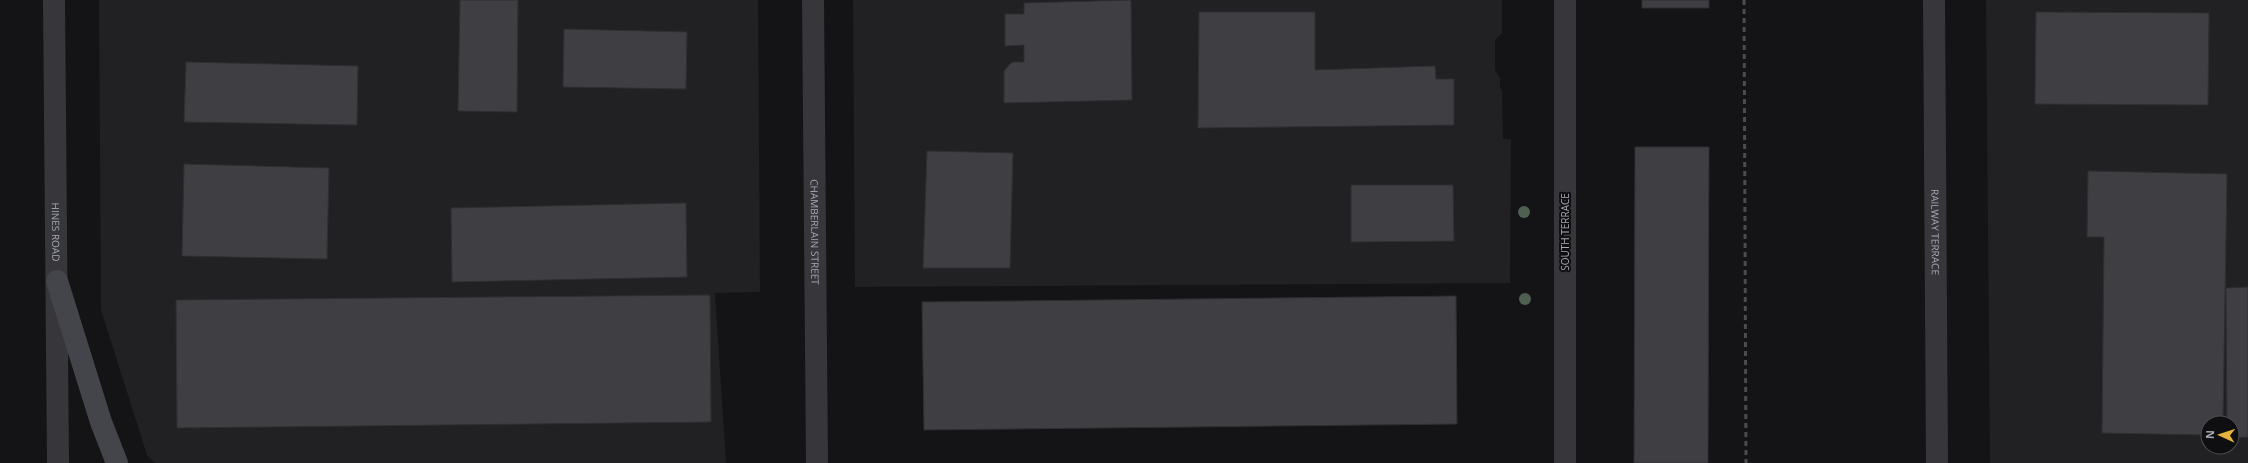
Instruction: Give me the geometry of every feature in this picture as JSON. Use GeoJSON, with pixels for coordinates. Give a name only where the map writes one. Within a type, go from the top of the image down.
{"type":"FeatureCollection","features":[{"type":"Feature","properties":{"kind":"main road"},"geometry":{"type":"LineString","coordinates":[[57,281],[101,422],[117,463]]}},
{"type":"Feature","properties":{"kind":"street","name":"HINES ROAD"},"geometry":{"type":"LineString","coordinates":[[54,0],[58,463]]}},
{"type":"Feature","properties":{"kind":"street","name":"CHAMBERLAIN STREET"},"geometry":{"type":"LineString","coordinates":[[813,0],[817,463]]}},
{"type":"Feature","properties":{"kind":"street","name":"SOUTH TERRACE"},"geometry":{"type":"LineString","coordinates":[[1565,0],[1565,463]]}},
{"type":"Feature","properties":{"kind":"street","name":"RAILWAY TERRACE"},"geometry":{"type":"LineString","coordinates":[[1934,0],[1937,463]]}},
{"type":"Feature","properties":{"kind":"shaded area"},"geometry":{"type":"Polygon","coordinates":[[[99,0],[758,0],[760,292],[715,293],[726,463],[155,463],[147,455],[101,310],[99,0]]]}},
{"type":"Feature","properties":{"kind":"shaded area"},"geometry":{"type":"Polygon","coordinates":[[[853,0],[1502,0],[1502,33],[1495,40],[1495,70],[1500,78],[1500,88],[1502,90],[1503,139],[1511,139],[1510,283],[855,287],[853,0]]]}},
{"type":"Feature","properties":{"kind":"shaded area"},"geometry":{"type":"Polygon","coordinates":[[[1986,0],[2248,0],[2248,463],[1990,463],[1986,0]]]}},
{"type":"Feature","properties":{"kind":"building"},"geometry":{"type":"Polygon","coordinates":[[[460,0],[518,0],[517,112],[458,111],[460,0]]]}},
{"type":"Feature","properties":{"kind":"building"},"geometry":{"type":"Polygon","coordinates":[[[1131,0],[1132,100],[1004,103],[1004,71],[1012,62],[1024,62],[1024,45],[1005,46],[1005,14],[1024,14],[1024,3],[1131,0]]]}},
{"type":"Feature","properties":{"kind":"building"},"geometry":{"type":"Polygon","coordinates":[[[1642,0],[1709,0],[1709,8],[1642,8],[1642,0]]]}},
{"type":"Feature","properties":{"kind":"building"},"geometry":{"type":"Polygon","coordinates":[[[1199,12],[1315,12],[1315,70],[1435,66],[1436,79],[1454,79],[1454,125],[1198,128],[1199,12]]]}},
{"type":"Feature","properties":{"kind":"building"},"geometry":{"type":"Polygon","coordinates":[[[2036,12],[2209,13],[2208,105],[2035,104],[2036,12]]]}},
{"type":"Feature","properties":{"kind":"building"},"geometry":{"type":"Polygon","coordinates":[[[564,29],[687,32],[686,89],[563,87],[564,29]]]}},
{"type":"Feature","properties":{"kind":"building"},"geometry":{"type":"Polygon","coordinates":[[[186,62],[358,66],[357,125],[184,122],[186,62]]]}},
{"type":"Feature","properties":{"kind":"building"},"geometry":{"type":"Polygon","coordinates":[[[1635,147],[1709,147],[1708,463],[1634,463],[1635,147]]]}},
{"type":"Feature","properties":{"kind":"building"},"geometry":{"type":"Polygon","coordinates":[[[927,151],[1013,153],[1010,268],[923,268],[927,151]]]}},
{"type":"Feature","properties":{"kind":"building"},"geometry":{"type":"Polygon","coordinates":[[[184,164],[329,168],[327,259],[182,256],[184,164]]]}},
{"type":"Feature","properties":{"kind":"building"},"geometry":{"type":"Polygon","coordinates":[[[2088,171],[2227,174],[2223,415],[2200,415],[2200,435],[2102,433],[2104,237],[2087,237],[2088,171]]]}},
{"type":"Feature","properties":{"kind":"building"},"geometry":{"type":"Polygon","coordinates":[[[1351,185],[1453,185],[1454,241],[1351,242],[1351,185]]]}},
{"type":"Feature","properties":{"kind":"building"},"geometry":{"type":"Polygon","coordinates":[[[686,203],[687,277],[452,282],[451,208],[686,203]]]}},
{"type":"Feature","properties":{"kind":"building"},"geometry":{"type":"Polygon","coordinates":[[[2248,287],[2248,437],[2240,438],[2240,415],[2227,415],[2226,288],[2248,287]]]}},
{"type":"Feature","properties":{"kind":"building"},"geometry":{"type":"Polygon","coordinates":[[[710,295],[711,422],[177,428],[176,300],[710,295]]]}},
{"type":"Feature","properties":{"kind":"building"},"geometry":{"type":"Polygon","coordinates":[[[1456,296],[1457,424],[924,430],[922,302],[1456,296]]]}},
{"type":"Feature","properties":{"kind":"railway"},"geometry":{"type":"LineString","coordinates":[[1744,0],[1746,463]]}}]}
